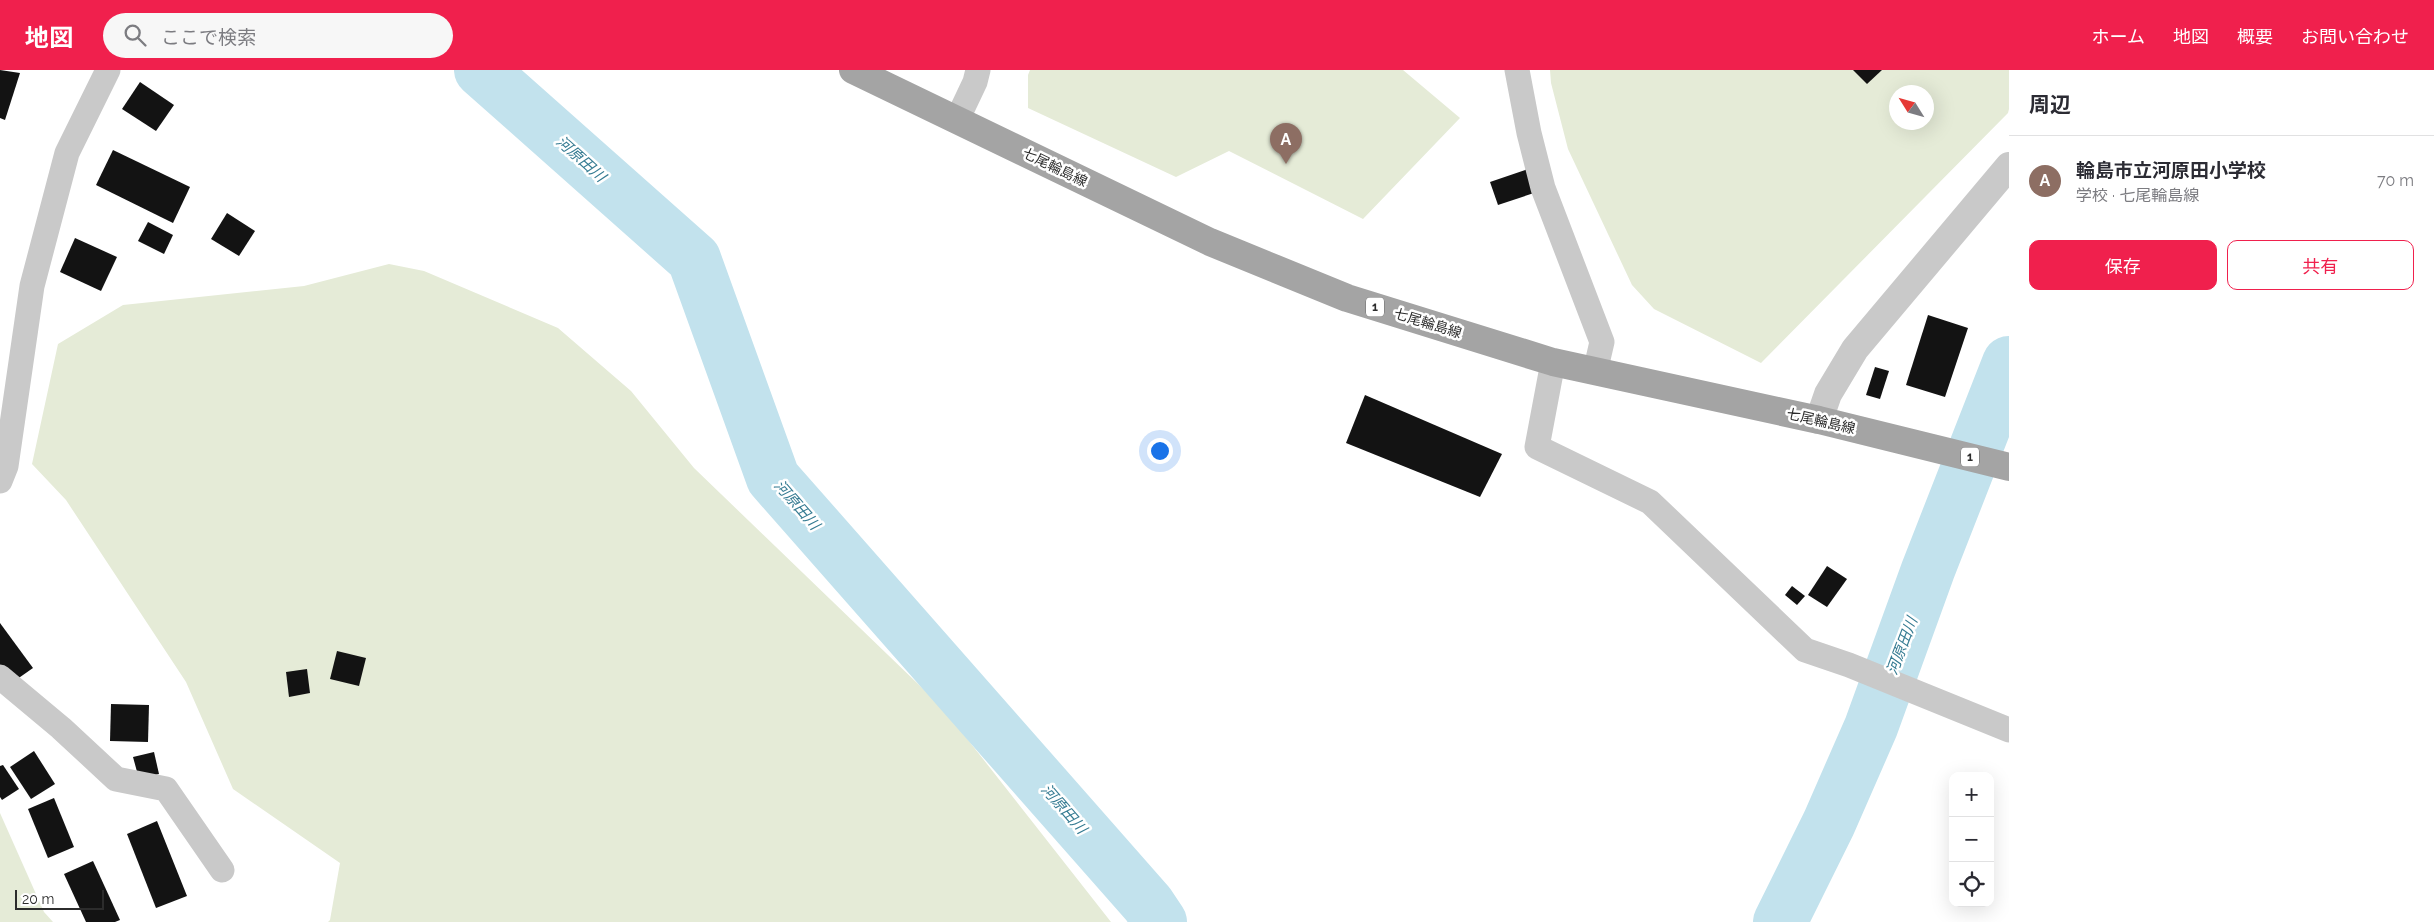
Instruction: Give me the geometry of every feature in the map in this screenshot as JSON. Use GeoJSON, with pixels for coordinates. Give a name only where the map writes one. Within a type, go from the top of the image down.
{"type":"FeatureCollection","features":[{"type":"Feature","properties":{"kind":"main road","name":"七尾輪島線"},"geometry":{"type":"LineString","coordinates":[[853,70],[1210,242],[1347,298],[1553,362],[1819,420],[2009,467]]}},
{"type":"Feature","properties":{"kind":"street"},"geometry":{"type":"LineString","coordinates":[[0,481],[6,466],[32,286],[67,153],[108,70]]}},
{"type":"Feature","properties":{"kind":"street"},"geometry":{"type":"LineString","coordinates":[[957,120],[975,82],[978,70]]}},
{"type":"Feature","properties":{"kind":"street"},"geometry":{"type":"LineString","coordinates":[[1517,70],[1529,133],[1543,188],[1602,342],[1595,372]]}},
{"type":"Feature","properties":{"kind":"street"},"geometry":{"type":"LineString","coordinates":[[1819,420],[1828,394],[1855,350],[2009,166]]}},
{"type":"Feature","properties":{"kind":"street"},"geometry":{"type":"LineString","coordinates":[[1553,362],[1537,447],[1650,502],[1805,650],[2009,730]]}},
{"type":"Feature","properties":{"kind":"street"},"geometry":{"type":"LineString","coordinates":[[0,677],[116,779],[166,789],[222,870]]}},
{"type":"Feature","properties":{"kind":"green space"},"geometry":{"type":"Polygon","coordinates":[[[1030,70],[1403,70],[1460,118],[1363,219],[1229,151],[1176,177],[1028,108],[1028,75],[1030,70]]]}},
{"type":"Feature","properties":{"kind":"green space"},"geometry":{"type":"Polygon","coordinates":[[[1550,70],[2009,70],[2008,113],[1761,363],[1654,309],[1632,285],[1568,149],[1551,83],[1550,70]]]}},
{"type":"Feature","properties":{"kind":"green space"},"geometry":{"type":"Polygon","coordinates":[[[389,264],[424,271],[558,328],[631,391],[694,468],[943,708],[1111,922],[328,922],[330,920],[340,863],[233,789],[186,682],[66,500],[32,464],[58,344],[123,305],[304,286],[389,264]]]}},
{"type":"Feature","properties":{"kind":"green space"},"geometry":{"type":"Polygon","coordinates":[[[0,813],[44,912],[53,922],[0,922],[0,813]]]}},
{"type":"Feature","properties":{"kind":"building"},"geometry":{"type":"Polygon","coordinates":[[[0,70],[20,73],[5,120],[0,118],[0,70]]]}},
{"type":"Feature","properties":{"kind":"building"},"geometry":{"type":"Polygon","coordinates":[[[1853,70],[1882,70],[1867,84],[1853,70]]]}},
{"type":"Feature","properties":{"kind":"building"},"geometry":{"type":"Polygon","coordinates":[[[140,82],[174,105],[156,131],[122,109],[140,82]]]}},
{"type":"Feature","properties":{"kind":"building"},"geometry":{"type":"Polygon","coordinates":[[[113,150],[190,187],[173,223],[96,185],[113,150]]]}},
{"type":"Feature","properties":{"kind":"building"},"geometry":{"type":"Polygon","coordinates":[[[1528,169],[1537,192],[1498,205],[1490,182],[1528,169]]]}},
{"type":"Feature","properties":{"kind":"building"},"geometry":{"type":"Polygon","coordinates":[[[227,213],[255,231],[239,256],[211,239],[227,213]]]}},
{"type":"Feature","properties":{"kind":"building"},"geometry":{"type":"Polygon","coordinates":[[[148,222],[173,235],[164,254],[138,241],[148,222]]]}},
{"type":"Feature","properties":{"kind":"building"},"geometry":{"type":"Polygon","coordinates":[[[75,238],[117,257],[101,291],[60,272],[75,238]]]}},
{"type":"Feature","properties":{"kind":"building"},"geometry":{"type":"Polygon","coordinates":[[[1928,315],[1968,328],[1945,397],[1906,385],[1928,315]]]}},
{"type":"Feature","properties":{"kind":"building"},"geometry":{"type":"Polygon","coordinates":[[[1875,367],[1889,371],[1880,399],[1866,395],[1875,367]]]}},
{"type":"Feature","properties":{"kind":"building"},"geometry":{"type":"Polygon","coordinates":[[[1365,395],[1502,454],[1480,497],[1346,443],[1365,395]]]}},
{"type":"Feature","properties":{"kind":"building"},"geometry":{"type":"Polygon","coordinates":[[[1827,566],[1847,579],[1827,607],[1808,595],[1827,566]]]}},
{"type":"Feature","properties":{"kind":"building"},"geometry":{"type":"Polygon","coordinates":[[[1792,586],[1805,596],[1797,605],[1785,595],[1792,586]]]}},
{"type":"Feature","properties":{"kind":"building"},"geometry":{"type":"Polygon","coordinates":[[[0,623],[33,668],[13,682],[0,665],[0,623]]]}},
{"type":"Feature","properties":{"kind":"building"},"geometry":{"type":"Polygon","coordinates":[[[337,651],[366,658],[359,686],[330,679],[337,651]]]}},
{"type":"Feature","properties":{"kind":"building"},"geometry":{"type":"Polygon","coordinates":[[[307,669],[310,693],[289,697],[286,672],[307,669]]]}},
{"type":"Feature","properties":{"kind":"building"},"geometry":{"type":"Polygon","coordinates":[[[111,704],[149,705],[148,742],[110,741],[111,704]]]}},
{"type":"Feature","properties":{"kind":"building"},"geometry":{"type":"Polygon","coordinates":[[[34,751],[55,784],[31,799],[10,767],[34,751]]]}},
{"type":"Feature","properties":{"kind":"building"},"geometry":{"type":"Polygon","coordinates":[[[154,752],[159,774],[139,779],[133,757],[154,752]]]}},
{"type":"Feature","properties":{"kind":"building"},"geometry":{"type":"Polygon","coordinates":[[[3,765],[19,789],[2,800],[0,797],[0,766],[3,765]]]}},
{"type":"Feature","properties":{"kind":"building"},"geometry":{"type":"Polygon","coordinates":[[[54,798],[74,847],[48,858],[28,809],[54,798]]]}},
{"type":"Feature","properties":{"kind":"building"},"geometry":{"type":"Polygon","coordinates":[[[157,821],[187,896],[156,908],[127,834],[157,821]]]}},
{"type":"Feature","properties":{"kind":"building"},"geometry":{"type":"Polygon","coordinates":[[[93,861],[120,920],[115,922],[86,922],[64,874],[93,861]]]}},
{"type":"Feature","properties":{"kind":"waterway","name":"河原田川"},"geometry":{"type":"LineString","coordinates":[[481,70],[694,259],[773,478],[1148,904],[1160,922]]}},
{"type":"Feature","properties":{"kind":"waterway","name":"河原田川"},"geometry":{"type":"LineString","coordinates":[[1780,922],[1829,823],[1871,727],[1928,570],[2009,363]]}},
{"type":"Feature","properties":{"kind":"place","name":"輪島市立河原田小学校"},"geometry":{"type":"Point","coordinates":[1286,164]}}]}
